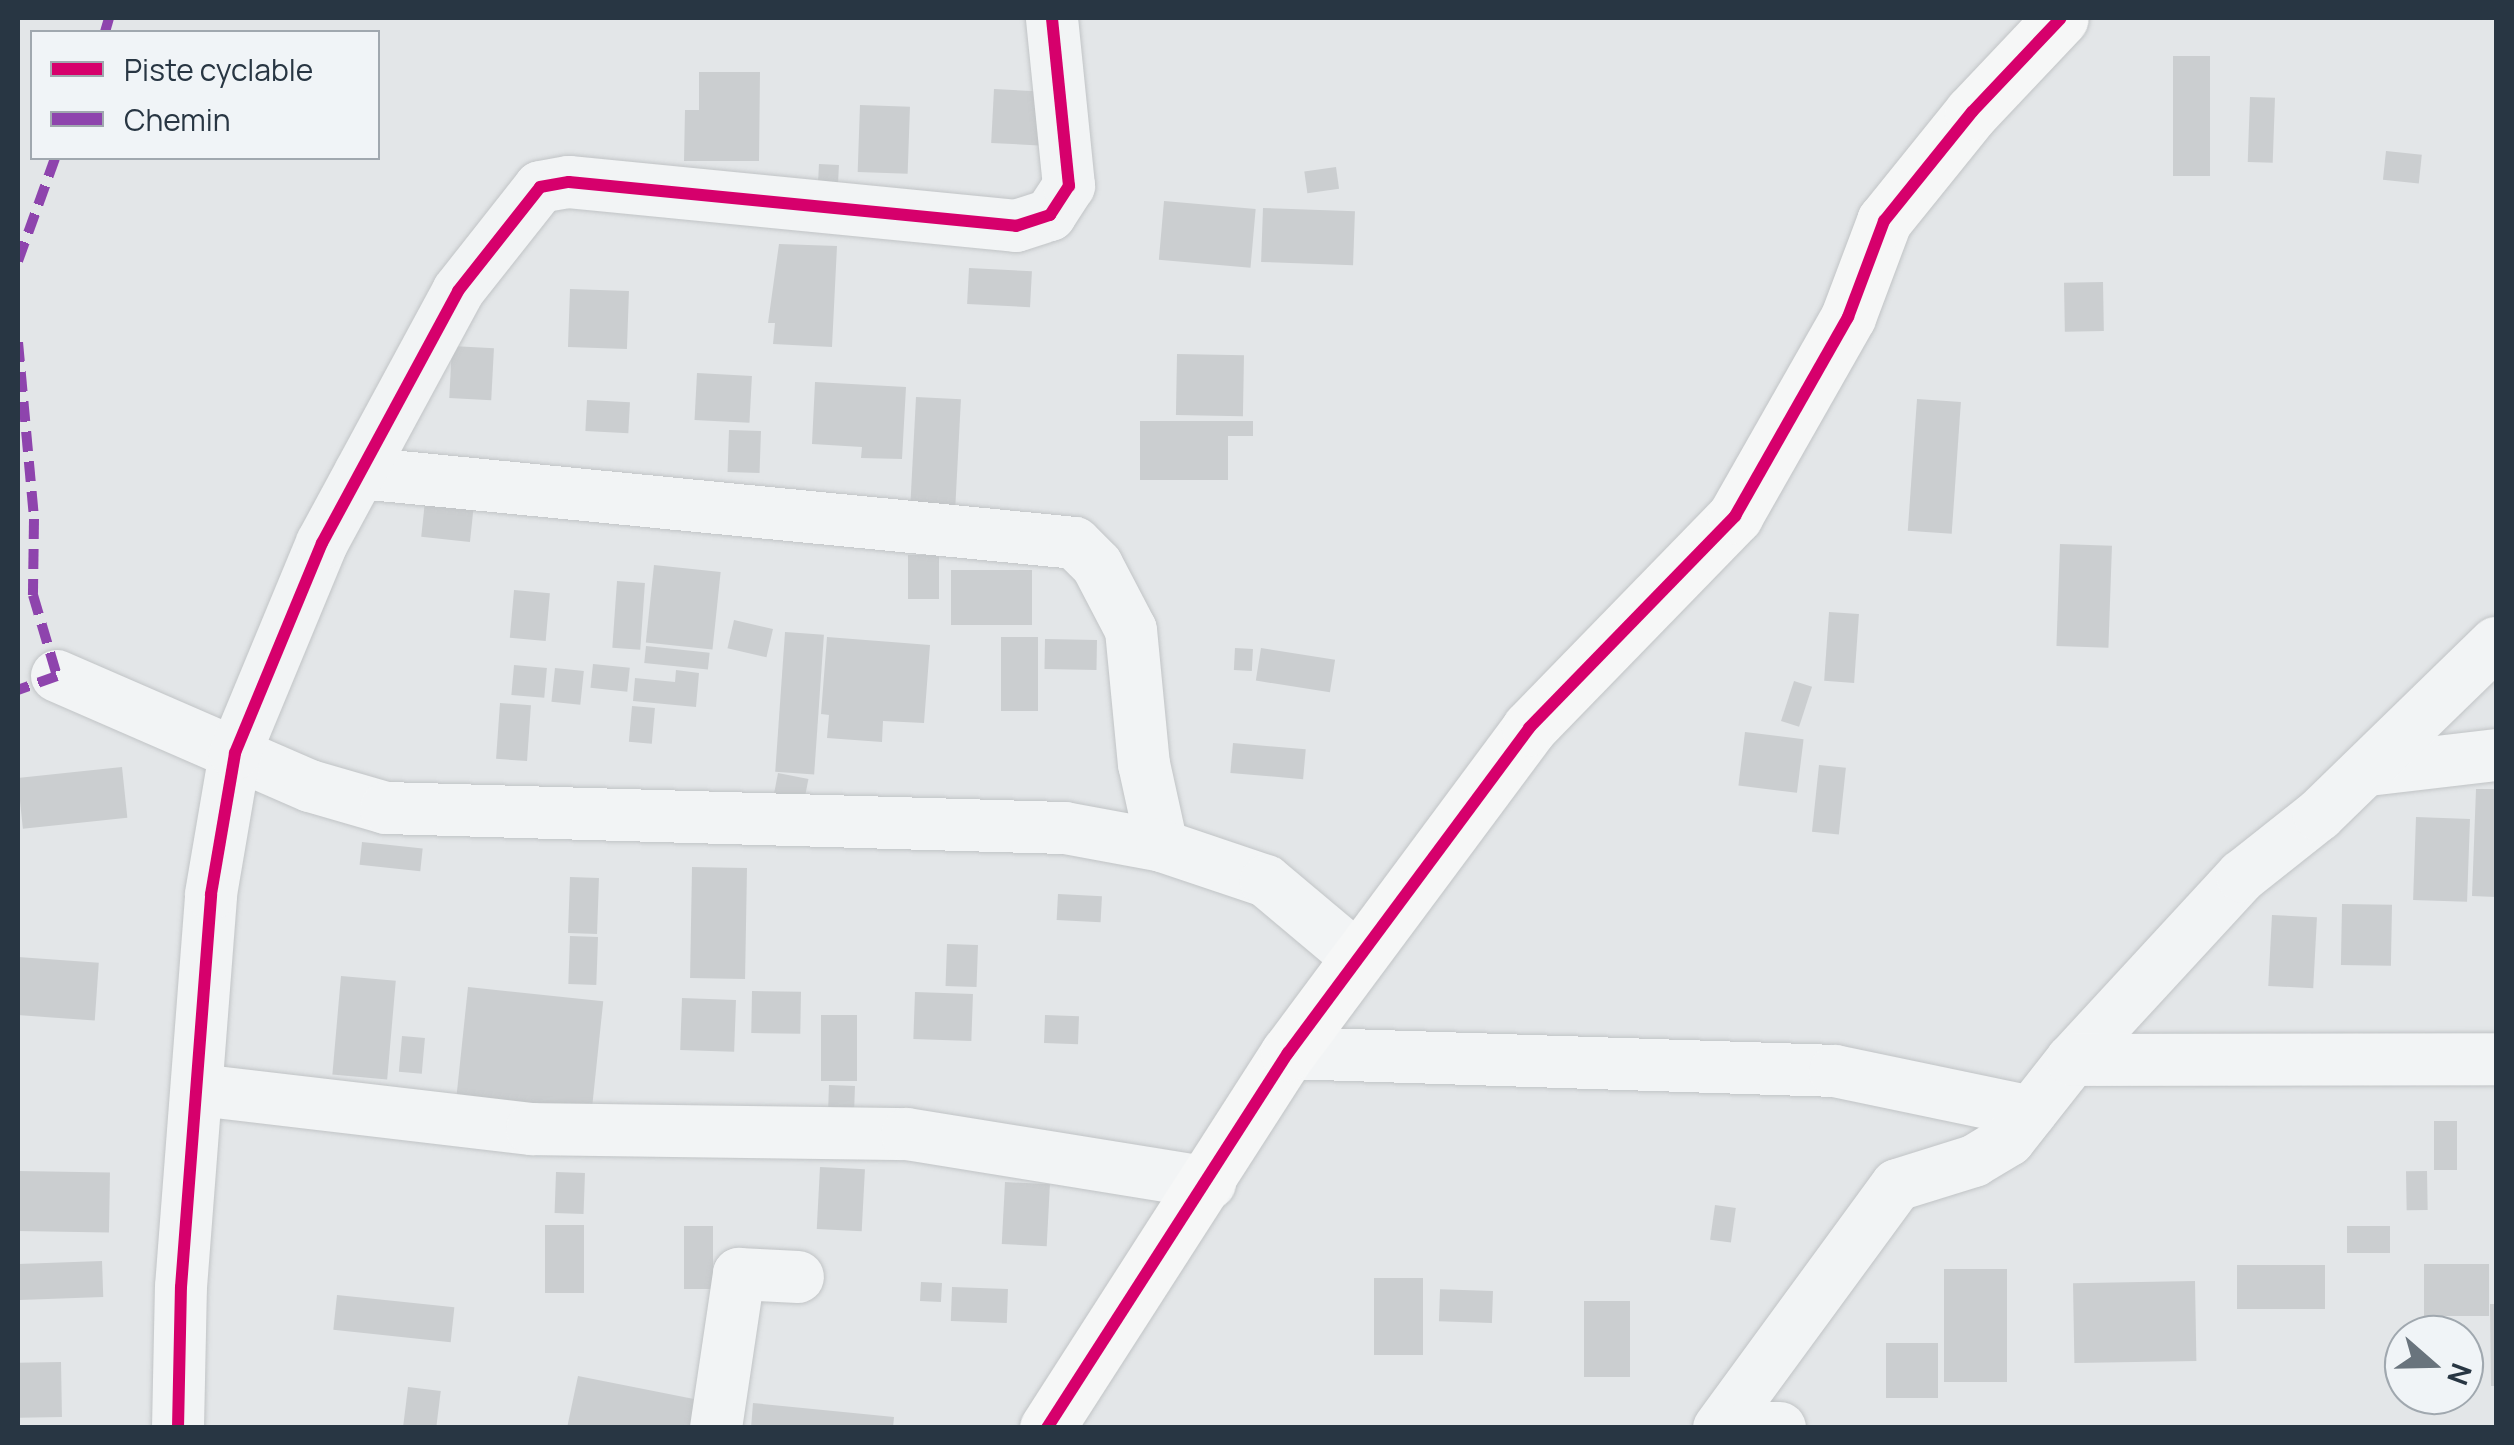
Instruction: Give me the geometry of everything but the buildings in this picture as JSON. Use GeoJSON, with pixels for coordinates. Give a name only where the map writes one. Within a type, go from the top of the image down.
{"type":"FeatureCollection","features":[{"type":"Feature","properties":{"kind":"street"},"geometry":{"type":"LineString","coordinates":[[178,1428],[181,1286],[211,894],[235,752],[322,543],[458,292],[540,187],[610,185],[1016,226],[1050,214],[1069,186],[1052,18]]}},
{"type":"Feature","properties":{"kind":"street"},"geometry":{"type":"LineString","coordinates":[[1047,1428],[1210,1183],[1288,1053],[1529,728],[1735,516],[1848,317],[1884,221],[1972,112],[2061,18]]}},
{"type":"Feature","properties":{"kind":"street"},"geometry":{"type":"LineString","coordinates":[[360,473],[1076,543],[1098,565],[1132,630],[1144,764],[1162,846]]}},
{"type":"Feature","properties":{"kind":"street"},"geometry":{"type":"LineString","coordinates":[[1719,1428],[1897,1185],[1974,1162],[2009,1140],[2072,1060],[2242,876],[2369,770],[2496,643]]}},
{"type":"Feature","properties":{"kind":"street"},"geometry":{"type":"LineString","coordinates":[[58,676],[310,786],[386,808],[1066,828],[1162,846],[1266,882],[1359,959]]}},
{"type":"Feature","properties":{"kind":"street"},"geometry":{"type":"LineString","coordinates":[[2369,770],[2496,756]]}},
{"type":"Feature","properties":{"kind":"street"},"geometry":{"type":"LineString","coordinates":[[1288,1053],[1835,1071],[2031,1112]]}},
{"type":"Feature","properties":{"kind":"street"},"geometry":{"type":"LineString","coordinates":[[2072,1060],[2496,1059]]}},
{"type":"Feature","properties":{"kind":"street"},"geometry":{"type":"LineString","coordinates":[[199,1090],[532,1129],[907,1134],[1210,1183]]}},
{"type":"Feature","properties":{"kind":"street"},"geometry":{"type":"LineString","coordinates":[[716,1428],[740,1274],[798,1277]]}},
{"type":"Feature","properties":{"kind":"street"},"geometry":{"type":"LineString","coordinates":[[1746,1428],[1780,1428]]}},
{"type":"Feature","properties":{"kind":"marked path"},"geometry":{"type":"LineString","coordinates":[[106,30],[109,18]]}},
{"type":"Feature","properties":{"kind":"marked path"},"geometry":{"type":"LineString","coordinates":[[18,261],[54,160]]}},
{"type":"Feature","properties":{"kind":"marked path"},"geometry":{"type":"LineString","coordinates":[[18,342],[34,519],[33,595],[57,676],[18,690]]}},
{"type":"Feature","properties":{"kind":"cycle path"},"geometry":{"type":"LineString","coordinates":[[178,1428],[181,1287],[211,894],[235,753],[322,543],[458,291],[540,187],[569,182],[1016,226],[1050,215],[1069,186],[1052,18]]}},
{"type":"Feature","properties":{"kind":"cycle path"},"geometry":{"type":"LineString","coordinates":[[1047,1428],[1288,1053],[1529,728],[1735,516],[1848,317],[1884,221],[1972,112],[2061,18]]}}]}
